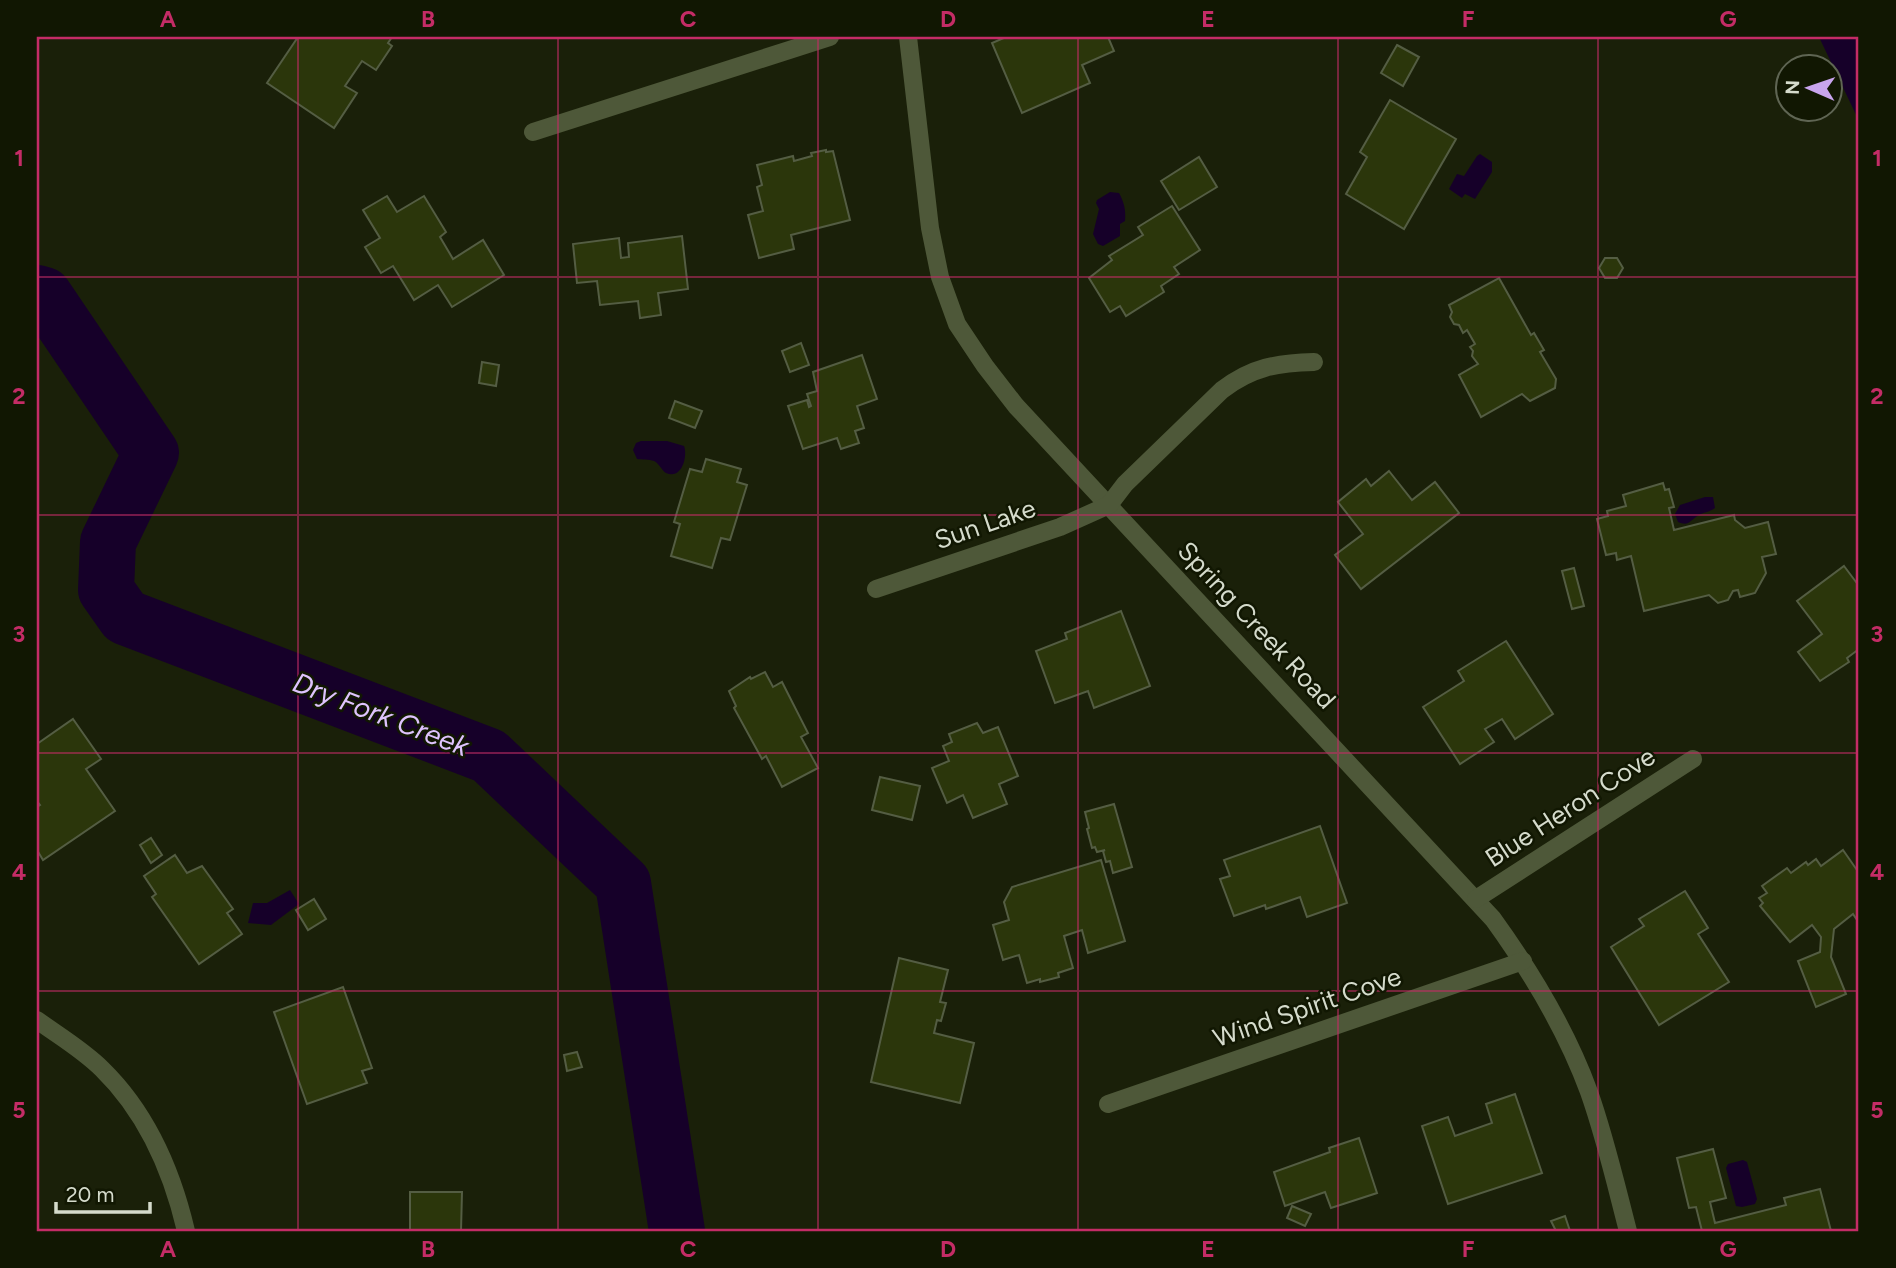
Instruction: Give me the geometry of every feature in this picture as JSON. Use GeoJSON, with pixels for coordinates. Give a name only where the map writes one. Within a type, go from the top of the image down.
{"type":"FeatureCollection","features":[{"type":"Feature","properties":{"kind":"street"},"geometry":{"type":"LineString","coordinates":[[533,132],[830,37]]}},
{"type":"Feature","properties":{"kind":"street","name":"Spring Creek Road"},"geometry":{"type":"LineString","coordinates":[[908,37],[930,228],[940,277],[957,324],[1016,406],[1476,899],[1523,961],[1547,1000],[1589,1092],[1628,1231]]}},
{"type":"Feature","properties":{"kind":"street"},"geometry":{"type":"LineString","coordinates":[[1110,505],[1125,484],[1235,380],[1250,372],[1281,363],[1314,362]]}},
{"type":"Feature","properties":{"kind":"street","name":"Sun Lake"},"geometry":{"type":"LineString","coordinates":[[876,589],[1059,527],[1110,505]]}},
{"type":"Feature","properties":{"kind":"street","name":"Blue Heron Cove"},"geometry":{"type":"LineString","coordinates":[[1476,899],[1693,759]]}},
{"type":"Feature","properties":{"kind":"street","name":"Wind Spirit Cove"},"geometry":{"type":"LineString","coordinates":[[1108,1104],[1523,961]]}},
{"type":"Feature","properties":{"kind":"street"},"geometry":{"type":"LineString","coordinates":[[37,1020],[102,1069],[146,1123],[166,1165],[186,1231]]}},
{"type":"Feature","properties":{"kind":"shaded area"},"geometry":{"type":"Polygon","coordinates":[[[1819,37],[1859,37],[1859,121],[1843,87],[1843,52],[1826,52],[1819,37]]]}},
{"type":"Feature","properties":{"kind":"shaded area"},"geometry":{"type":"Polygon","coordinates":[[[1480,154],[1492,162],[1492,172],[1475,199],[1465,194],[1462,198],[1449,189],[1457,174],[1464,176],[1480,154]]]}},
{"type":"Feature","properties":{"kind":"shaded area"},"geometry":{"type":"Polygon","coordinates":[[[1110,192],[1119,193],[1121,196],[1125,221],[1120,224],[1120,236],[1103,246],[1098,244],[1093,234],[1099,209],[1096,203],[1110,192]]]}},
{"type":"Feature","properties":{"kind":"shaded area"},"geometry":{"type":"Polygon","coordinates":[[[667,441],[684,446],[684,461],[680,470],[672,474],[666,473],[654,461],[637,459],[633,450],[636,443],[667,441]]]}},
{"type":"Feature","properties":{"kind":"shaded area"},"geometry":{"type":"Polygon","coordinates":[[[1713,497],[1715,508],[1687,523],[1678,522],[1675,514],[1680,505],[1713,497]]]}},
{"type":"Feature","properties":{"kind":"shaded area"},"geometry":{"type":"Polygon","coordinates":[[[290,890],[299,904],[271,925],[248,923],[253,903],[267,903],[290,890]]]}},
{"type":"Feature","properties":{"kind":"shaded area"},"geometry":{"type":"Polygon","coordinates":[[[1743,1160],[1747,1162],[1757,1199],[1755,1204],[1742,1207],[1736,1206],[1726,1168],[1728,1164],[1743,1160]]]}},
{"type":"Feature","properties":{"kind":"building"},"geometry":{"type":"Polygon","coordinates":[[[298,37],[392,37],[388,43],[392,46],[376,70],[362,61],[345,86],[357,93],[334,128],[267,83],[298,37]]]}},
{"type":"Feature","properties":{"kind":"building"},"geometry":{"type":"Polygon","coordinates":[[[1006,37],[1108,37],[1114,51],[1082,65],[1090,83],[1022,113],[992,43],[1006,37]]]}},
{"type":"Feature","properties":{"kind":"building"},"geometry":{"type":"Polygon","coordinates":[[[1397,45],[1419,57],[1403,86],[1381,73],[1397,45]]]}},
{"type":"Feature","properties":{"kind":"building"},"geometry":{"type":"Polygon","coordinates":[[[1390,100],[1456,139],[1404,229],[1346,194],[1367,157],[1360,152],[1390,100]]]}},
{"type":"Feature","properties":{"kind":"building"},"geometry":{"type":"Polygon","coordinates":[[[826,150],[833,151],[850,220],[791,235],[794,249],[759,258],[748,215],[763,211],[757,187],[762,185],[757,165],[793,156],[794,161],[826,150]]]}},
{"type":"Feature","properties":{"kind":"building"},"geometry":{"type":"Polygon","coordinates":[[[1199,157],[1217,187],[1179,210],[1161,181],[1199,157]]]}},
{"type":"Feature","properties":{"kind":"building"},"geometry":{"type":"Polygon","coordinates":[[[387,196],[397,212],[424,196],[446,232],[440,237],[453,259],[483,240],[504,275],[452,307],[438,285],[414,300],[393,266],[381,273],[365,247],[380,238],[363,210],[387,196]]]}},
{"type":"Feature","properties":{"kind":"building"},"geometry":{"type":"Polygon","coordinates":[[[1172,206],[1200,250],[1174,267],[1179,274],[1161,286],[1164,292],[1126,316],[1120,306],[1110,312],[1089,278],[1112,260],[1109,256],[1143,235],[1138,227],[1172,206]]]}},
{"type":"Feature","properties":{"kind":"building"},"geometry":{"type":"Polygon","coordinates":[[[682,236],[688,289],[658,293],[661,315],[640,318],[638,301],[600,305],[597,281],[577,283],[573,244],[619,238],[621,258],[629,257],[628,243],[682,236]]]}},
{"type":"Feature","properties":{"kind":"building"},"geometry":{"type":"Polygon","coordinates":[[[1605,258],[1617,258],[1623,268],[1617,278],[1605,278],[1599,268],[1605,258]]]}},
{"type":"Feature","properties":{"kind":"building"},"geometry":{"type":"Polygon","coordinates":[[[1499,278],[1531,335],[1534,333],[1544,350],[1540,352],[1556,379],[1555,388],[1530,401],[1522,394],[1481,417],[1459,375],[1478,364],[1470,347],[1475,344],[1467,330],[1463,333],[1459,325],[1454,324],[1449,305],[1499,278]]]}},
{"type":"Feature","properties":{"kind":"building"},"geometry":{"type":"Polygon","coordinates":[[[801,343],[809,365],[790,372],[782,351],[801,343]]]}},
{"type":"Feature","properties":{"kind":"building"},"geometry":{"type":"Polygon","coordinates":[[[862,355],[877,399],[857,406],[864,428],[855,431],[859,443],[841,449],[837,438],[803,449],[788,406],[807,400],[809,407],[811,406],[807,394],[817,391],[813,372],[862,355]]]}},
{"type":"Feature","properties":{"kind":"building"},"geometry":{"type":"Polygon","coordinates":[[[482,362],[499,365],[496,386],[479,383],[482,362]]]}},
{"type":"Feature","properties":{"kind":"building"},"geometry":{"type":"Polygon","coordinates":[[[675,401],[702,411],[695,428],[669,418],[675,401]]]}},
{"type":"Feature","properties":{"kind":"building"},"geometry":{"type":"Polygon","coordinates":[[[706,459],[741,469],[737,482],[747,485],[730,540],[721,538],[712,568],[671,556],[680,524],[674,522],[690,469],[702,472],[706,459]]]}},
{"type":"Feature","properties":{"kind":"building"},"geometry":{"type":"Polygon","coordinates":[[[1389,471],[1412,500],[1435,482],[1459,513],[1361,589],[1335,555],[1363,534],[1338,502],[1366,479],[1371,486],[1389,471]]]}},
{"type":"Feature","properties":{"kind":"building"},"geometry":{"type":"Polygon","coordinates":[[[1663,483],[1665,490],[1669,489],[1674,507],[1669,508],[1674,530],[1734,515],[1735,520],[1745,528],[1768,522],[1776,554],[1762,557],[1766,573],[1755,593],[1740,597],[1738,590],[1733,591],[1728,600],[1718,603],[1709,595],[1644,611],[1631,556],[1617,560],[1616,553],[1606,555],[1597,519],[1608,516],[1607,511],[1626,506],[1623,495],[1663,483]]]}},
{"type":"Feature","properties":{"kind":"building"},"geometry":{"type":"Polygon","coordinates":[[[1844,566],[1859,586],[1859,649],[1847,658],[1849,662],[1820,681],[1798,652],[1822,634],[1797,601],[1844,566]]]}},
{"type":"Feature","properties":{"kind":"building"},"geometry":{"type":"Polygon","coordinates":[[[1574,568],[1584,606],[1572,609],[1562,571],[1574,568]]]}},
{"type":"Feature","properties":{"kind":"building"},"geometry":{"type":"Polygon","coordinates":[[[1121,611],[1150,686],[1094,708],[1088,691],[1055,703],[1036,651],[1067,639],[1065,633],[1121,611]]]}},
{"type":"Feature","properties":{"kind":"building"},"geometry":{"type":"Polygon","coordinates":[[[1506,641],[1553,714],[1515,739],[1502,719],[1485,729],[1494,742],[1460,764],[1423,707],[1464,681],[1458,671],[1506,641]]]}},
{"type":"Feature","properties":{"kind":"building"},"geometry":{"type":"Polygon","coordinates":[[[765,672],[773,687],[782,682],[808,733],[801,737],[818,768],[782,787],[766,756],[762,759],[734,708],[736,706],[729,691],[750,677],[751,679],[765,672]]]}},
{"type":"Feature","properties":{"kind":"building"},"geometry":{"type":"Polygon","coordinates":[[[73,719],[101,759],[86,769],[115,811],[43,860],[37,850],[37,807],[40,805],[37,801],[37,744],[73,719]]]}},
{"type":"Feature","properties":{"kind":"building"},"geometry":{"type":"Polygon","coordinates":[[[977,723],[983,733],[998,727],[1018,776],[999,784],[1007,804],[973,818],[963,795],[947,803],[932,768],[949,761],[943,746],[952,742],[949,734],[977,723]]]}},
{"type":"Feature","properties":{"kind":"building"},"geometry":{"type":"Polygon","coordinates":[[[880,777],[920,786],[912,820],[872,810],[880,777]]]}},
{"type":"Feature","properties":{"kind":"building"},"geometry":{"type":"Polygon","coordinates":[[[1114,804],[1132,867],[1113,873],[1110,861],[1106,862],[1105,850],[1097,852],[1095,847],[1092,848],[1085,812],[1114,804]]]}},
{"type":"Feature","properties":{"kind":"building"},"geometry":{"type":"Polygon","coordinates":[[[1320,826],[1347,903],[1307,917],[1300,897],[1266,909],[1265,905],[1234,916],[1220,879],[1230,876],[1224,860],[1320,826]]]}},
{"type":"Feature","properties":{"kind":"building"},"geometry":{"type":"Polygon","coordinates":[[[151,838],[162,855],[151,863],[140,845],[151,838]]]}},
{"type":"Feature","properties":{"kind":"building"},"geometry":{"type":"Polygon","coordinates":[[[1843,850],[1859,873],[1859,919],[1853,914],[1834,929],[1831,957],[1846,994],[1816,1007],[1798,961],[1820,952],[1821,937],[1812,925],[1790,942],[1760,906],[1763,903],[1759,898],[1767,893],[1762,886],[1787,868],[1791,873],[1806,862],[1808,865],[1816,859],[1821,866],[1843,850]]]}},
{"type":"Feature","properties":{"kind":"building"},"geometry":{"type":"Polygon","coordinates":[[[175,855],[187,873],[202,866],[233,909],[227,913],[242,934],[199,964],[152,897],[156,894],[144,876],[175,855]]]}},
{"type":"Feature","properties":{"kind":"building"},"geometry":{"type":"Polygon","coordinates":[[[1101,860],[1125,941],[1088,953],[1082,930],[1064,936],[1073,968],[1058,973],[1059,977],[1027,983],[1019,955],[1003,960],[993,925],[1009,920],[1004,902],[1012,887],[1101,860]]]}},
{"type":"Feature","properties":{"kind":"building"},"geometry":{"type":"Polygon","coordinates":[[[1685,891],[1708,928],[1698,934],[1729,982],[1659,1025],[1611,947],[1644,926],[1639,919],[1685,891]]]}},
{"type":"Feature","properties":{"kind":"building"},"geometry":{"type":"Polygon","coordinates":[[[314,899],[326,919],[308,930],[296,910],[314,899]]]}},
{"type":"Feature","properties":{"kind":"building"},"geometry":{"type":"Polygon","coordinates":[[[899,958],[948,970],[940,1002],[946,1003],[934,1033],[974,1043],[960,1103],[871,1082],[899,958]]]}},
{"type":"Feature","properties":{"kind":"building"},"geometry":{"type":"Polygon","coordinates":[[[343,987],[372,1068],[362,1071],[367,1083],[307,1104],[274,1012],[343,987]]]}},
{"type":"Feature","properties":{"kind":"building"},"geometry":{"type":"Polygon","coordinates":[[[577,1052],[582,1067],[567,1071],[564,1055],[577,1052]]]}},
{"type":"Feature","properties":{"kind":"building"},"geometry":{"type":"Polygon","coordinates":[[[1515,1094],[1542,1173],[1448,1204],[1422,1126],[1448,1117],[1455,1136],[1492,1123],[1486,1104],[1515,1094]]]}},
{"type":"Feature","properties":{"kind":"building"},"geometry":{"type":"Polygon","coordinates":[[[1359,1138],[1377,1193],[1331,1208],[1325,1192],[1285,1206],[1274,1172],[1330,1152],[1329,1148],[1359,1138]]]}},
{"type":"Feature","properties":{"kind":"building"},"geometry":{"type":"Polygon","coordinates":[[[1713,1149],[1726,1198],[1710,1202],[1715,1223],[1786,1205],[1784,1198],[1820,1189],[1831,1231],[1702,1231],[1696,1207],[1689,1208],[1677,1158],[1713,1149]]]}},
{"type":"Feature","properties":{"kind":"building"},"geometry":{"type":"Polygon","coordinates":[[[410,1192],[462,1192],[461,1231],[410,1231],[410,1192]]]}},
{"type":"Feature","properties":{"kind":"building"},"geometry":{"type":"Polygon","coordinates":[[[1292,1206],[1311,1214],[1305,1226],[1287,1218],[1292,1206]]]}},
{"type":"Feature","properties":{"kind":"building"},"geometry":{"type":"Polygon","coordinates":[[[1565,1216],[1570,1231],[1556,1231],[1551,1221],[1565,1216]]]}},
{"type":"Feature","properties":{"kind":"waterway","name":"Dry Fork Creek"},"geometry":{"type":"LineString","coordinates":[[37,293],[44,295],[151,453],[108,542],[106,590],[125,617],[489,756],[623,883],[677,1231]]}}]}
